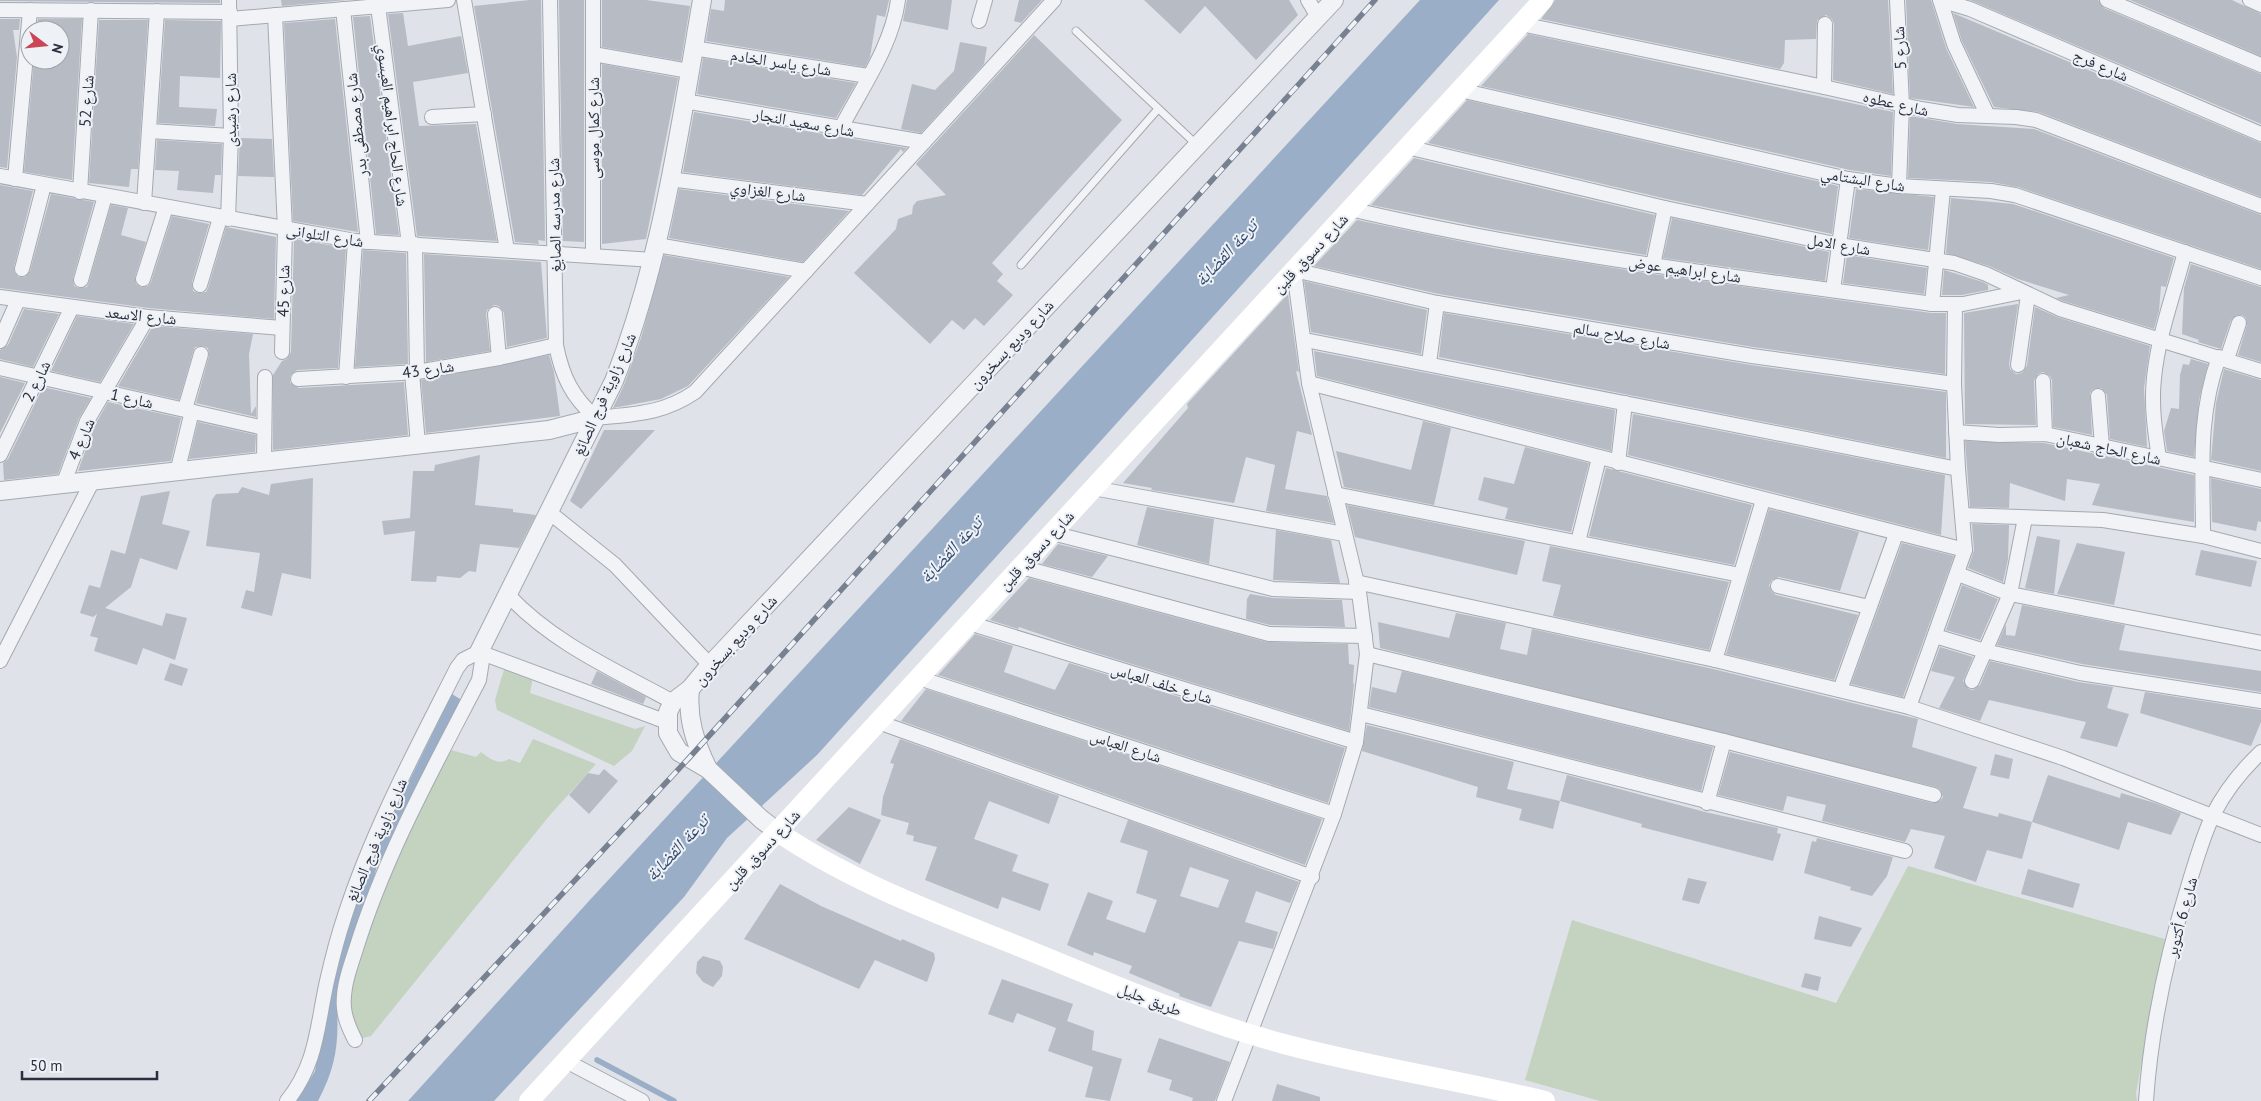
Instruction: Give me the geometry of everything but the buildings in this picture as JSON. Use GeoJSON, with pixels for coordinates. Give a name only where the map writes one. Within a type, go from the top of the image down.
{"type":"FeatureCollection","features":[{"type":"Feature","properties":{"kind":"main road","name":"شارع دسوق, قلين"},"geometry":{"type":"LineString","coordinates":[[529,1101],[1543,0]]}},
{"type":"Feature","properties":{"kind":"main road","name":"طريق جليل"},"geometry":{"type":"LineString","coordinates":[[778,832],[813,856],[906,900],[1140,996],[1249,1034],[1316,1052],[1545,1101]]}},
{"type":"Feature","properties":{"kind":"street"},"geometry":{"type":"LineString","coordinates":[[0,10],[157,11],[194,6],[275,15],[448,0]]}},
{"type":"Feature","properties":{"kind":"street"},"geometry":{"type":"LineString","coordinates":[[464,0],[507,250]]}},
{"type":"Feature","properties":{"kind":"street","name":"شارع مدرسه الصايغ"},"geometry":{"type":"LineString","coordinates":[[550,0],[556,345],[560,367],[568,387],[580,404],[596,418]]}},
{"type":"Feature","properties":{"kind":"street","name":"شارع كمال موسى"},"geometry":{"type":"LineString","coordinates":[[593,0],[593,255]]}},
{"type":"Feature","properties":{"kind":"street","name":"شارع زاوية فرج الصائغ"},"geometry":{"type":"LineString","coordinates":[[287,1101],[302,1082],[310,1065],[327,981],[342,926],[366,855],[457,668],[463,660],[479,652],[596,418],[630,341],[655,253],[702,0]]}},
{"type":"Feature","properties":{"kind":"street"},"geometry":{"type":"LineString","coordinates":[[840,128],[884,47],[896,16],[898,0]]}},
{"type":"Feature","properties":{"kind":"street"},"geometry":{"type":"LineString","coordinates":[[979,21],[985,0]]}},
{"type":"Feature","properties":{"kind":"street"},"geometry":{"type":"LineString","coordinates":[[0,491],[549,430],[596,418],[653,412],[669,408],[689,396],[1054,0]]}},
{"type":"Feature","properties":{"kind":"street"},"geometry":{"type":"LineString","coordinates":[[1308,0],[1318,17]]}},
{"type":"Feature","properties":{"kind":"street","name":"شارع وديع بسخرون"},"geometry":{"type":"LineString","coordinates":[[673,702],[690,690],[710,665],[1334,0]]}},
{"type":"Feature","properties":{"kind":"street","name":"شارع 5"},"geometry":{"type":"LineString","coordinates":[[1897,0],[1902,105],[1899,186]]}},
{"type":"Feature","properties":{"kind":"street"},"geometry":{"type":"LineString","coordinates":[[1940,0],[1960,58],[1988,116]]}},
{"type":"Feature","properties":{"kind":"street","name":"شارع فرج"},"geometry":{"type":"LineString","coordinates":[[1940,0],[1970,9],[2261,134]]}},
{"type":"Feature","properties":{"kind":"street"},"geometry":{"type":"LineString","coordinates":[[2106,0],[2261,65]]}},
{"type":"Feature","properties":{"kind":"street"},"geometry":{"type":"LineString","coordinates":[[2250,0],[2261,5]]}},
{"type":"Feature","properties":{"kind":"street","name":"شارع الحاج ابراهيم العيسوي"},"geometry":{"type":"LineString","coordinates":[[378,6],[412,244],[414,372],[418,445]]}},
{"type":"Feature","properties":{"kind":"street","name":"شارع مصطفى بدر"},"geometry":{"type":"LineString","coordinates":[[343,9],[361,241],[346,377]]}},
{"type":"Feature","properties":{"kind":"street"},"geometry":{"type":"LineString","coordinates":[[15,179],[30,10]]}},
{"type":"Feature","properties":{"kind":"street","name":"شارع 52"},"geometry":{"type":"LineString","coordinates":[[80,192],[91,10]]}},
{"type":"Feature","properties":{"kind":"street","name":"شارع رشيدى"},"geometry":{"type":"LineString","coordinates":[[200,286],[224,218],[231,136],[230,10]]}},
{"type":"Feature","properties":{"kind":"street"},"geometry":{"type":"LineString","coordinates":[[144,203],[157,11]]}},
{"type":"Feature","properties":{"kind":"street","name":"شارع 45"},"geometry":{"type":"LineString","coordinates":[[275,15],[285,229],[282,352]]}},
{"type":"Feature","properties":{"kind":"street","name":"شارع عطوه"},"geometry":{"type":"LineString","coordinates":[[1521,24],[1902,105],[1958,115],[2016,117],[2055,126],[2261,206]]}},
{"type":"Feature","properties":{"kind":"street"},"geometry":{"type":"LineString","coordinates":[[1824,87],[1825,24]]}},
{"type":"Feature","properties":{"kind":"street","name":"شارع ياسر الخادم"},"geometry":{"type":"LineString","coordinates":[[693,48],[868,76]]}},
{"type":"Feature","properties":{"kind":"street"},"geometry":{"type":"LineString","coordinates":[[593,54],[689,71]]}},
{"type":"Feature","properties":{"kind":"street","name":"شارع البشتامي"},"geometry":{"type":"LineString","coordinates":[[1460,90],[1848,179],[1899,186],[1943,190],[1990,191],[2015,195],[2261,278]]}},
{"type":"Feature","properties":{"kind":"street","name":"شارع سعيد النجار"},"geometry":{"type":"LineString","coordinates":[[684,101],[924,142]]}},
{"type":"Feature","properties":{"kind":"street"},"geometry":{"type":"LineString","coordinates":[[432,117],[484,114]]}},
{"type":"Feature","properties":{"kind":"street"},"geometry":{"type":"LineString","coordinates":[[148,131],[231,136]]}},
{"type":"Feature","properties":{"kind":"street","name":"شارع الامل"},"geometry":{"type":"LineString","coordinates":[[1407,147],[1665,208],[1839,245],[1937,260],[1970,268],[2060,309],[2261,371]]}},
{"type":"Feature","properties":{"kind":"street","name":"شارع التلوانى"},"geometry":{"type":"LineString","coordinates":[[0,176],[285,229],[361,241],[593,255],[655,253],[806,271]]}},
{"type":"Feature","properties":{"kind":"street","name":"شارع الغزاوي"},"geometry":{"type":"LineString","coordinates":[[669,179],[867,204]]}},
{"type":"Feature","properties":{"kind":"street"},"geometry":{"type":"LineString","coordinates":[[1833,290],[1848,179]]}},
{"type":"Feature","properties":{"kind":"street"},"geometry":{"type":"LineString","coordinates":[[22,269],[44,185]]}},
{"type":"Feature","properties":{"kind":"street"},"geometry":{"type":"LineString","coordinates":[[1932,304],[1943,190]]}},
{"type":"Feature","properties":{"kind":"street"},"geometry":{"type":"LineString","coordinates":[[82,280],[106,196]]}},
{"type":"Feature","properties":{"kind":"street"},"geometry":{"type":"LineString","coordinates":[[143,279],[166,207]]}},
{"type":"Feature","properties":{"kind":"street"},"geometry":{"type":"LineString","coordinates":[[1653,265],[1665,208]]}},
{"type":"Feature","properties":{"kind":"street","name":"شارع ابراهيم عوض"},"geometry":{"type":"LineString","coordinates":[[1350,209],[1445,231],[1653,265],[1932,304],[1978,302],[2025,294]]}},
{"type":"Feature","properties":{"kind":"street"},"geometry":{"type":"LineString","coordinates":[[2159,458],[2153,419],[2154,378],[2161,339],[2185,252]]}},
{"type":"Feature","properties":{"kind":"street"},"geometry":{"type":"LineString","coordinates":[[1224,1101],[1312,877],[1334,814],[1356,742],[1367,654],[1366,636],[1357,587],[1309,383],[1305,340],[1294,270]]}},
{"type":"Feature","properties":{"kind":"street","name":"شارع صلاح سالم"},"geometry":{"type":"LineString","coordinates":[[1294,270],[1437,303],[1752,356],[1954,384]]}},
{"type":"Feature","properties":{"kind":"street"},"geometry":{"type":"LineString","coordinates":[[2018,365],[2025,294]]}},
{"type":"Feature","properties":{"kind":"street","name":"شارع الاسعد"},"geometry":{"type":"LineString","coordinates":[[0,297],[148,317],[282,328]]}},
{"type":"Feature","properties":{"kind":"street"},"geometry":{"type":"LineString","coordinates":[[0,341],[18,300]]}},
{"type":"Feature","properties":{"kind":"street"},"geometry":{"type":"LineString","coordinates":[[1429,363],[1437,303]]}},
{"type":"Feature","properties":{"kind":"street"},"geometry":{"type":"LineString","coordinates":[[1909,707],[1965,550],[1958,469],[1954,384],[1955,304]]}},
{"type":"Feature","properties":{"kind":"street","name":"شارع 2"},"geometry":{"type":"LineString","coordinates":[[0,455],[72,307]]}},
{"type":"Feature","properties":{"kind":"street"},"geometry":{"type":"LineString","coordinates":[[495,314],[500,358]]}},
{"type":"Feature","properties":{"kind":"street","name":"شارع 4"},"geometry":{"type":"LineString","coordinates":[[63,485],[87,421],[148,317]]}},
{"type":"Feature","properties":{"kind":"street"},"geometry":{"type":"LineString","coordinates":[[2203,536],[2205,407],[2210,382],[2239,323]]}},
{"type":"Feature","properties":{"kind":"street"},"geometry":{"type":"LineString","coordinates":[[1305,340],[1958,469]]}},
{"type":"Feature","properties":{"kind":"street","name":"شارع 43"},"geometry":{"type":"LineString","coordinates":[[298,379],[414,372],[500,358],[556,345]]}},
{"type":"Feature","properties":{"kind":"street"},"geometry":{"type":"LineString","coordinates":[[177,472],[188,410],[201,354]]}},
{"type":"Feature","properties":{"kind":"street","name":"شارع 1"},"geometry":{"type":"LineString","coordinates":[[0,368],[264,428]]}},
{"type":"Feature","properties":{"kind":"street"},"geometry":{"type":"LineString","coordinates":[[264,463],[265,377]]}},
{"type":"Feature","properties":{"kind":"street"},"geometry":{"type":"LineString","coordinates":[[2043,380],[2046,434]]}},
{"type":"Feature","properties":{"kind":"street"},"geometry":{"type":"LineString","coordinates":[[1309,383],[1896,534],[1965,550]]}},
{"type":"Feature","properties":{"kind":"street"},"geometry":{"type":"LineString","coordinates":[[2098,396],[2102,446]]}},
{"type":"Feature","properties":{"kind":"street"},"geometry":{"type":"LineString","coordinates":[[1618,463],[1625,403]]}},
{"type":"Feature","properties":{"kind":"street","name":"شارع الحاج شعبان"},"geometry":{"type":"LineString","coordinates":[[1956,432],[1999,435],[2046,434],[2261,480]]}},
{"type":"Feature","properties":{"kind":"street"},"geometry":{"type":"LineString","coordinates":[[1578,542],[1599,458]]}},
{"type":"Feature","properties":{"kind":"street"},"geometry":{"type":"LineString","coordinates":[[0,661],[92,482]]}},
{"type":"Feature","properties":{"kind":"street"},"geometry":{"type":"LineString","coordinates":[[1093,488],[1344,534]]}},
{"type":"Feature","properties":{"kind":"street"},"geometry":{"type":"LineString","coordinates":[[1335,494],[1740,574]]}},
{"type":"Feature","properties":{"kind":"street"},"geometry":{"type":"LineString","coordinates":[[1715,660],[1764,500]]}},
{"type":"Feature","properties":{"kind":"street"},"geometry":{"type":"LineString","coordinates":[[549,512],[615,565],[710,665]]}},
{"type":"Feature","properties":{"kind":"street"},"geometry":{"type":"LineString","coordinates":[[1962,515],[2104,520],[2203,536],[2261,551]]}},
{"type":"Feature","properties":{"kind":"street"},"geometry":{"type":"LineString","coordinates":[[1972,681],[2010,594],[2025,518]]}},
{"type":"Feature","properties":{"kind":"street"},"geometry":{"type":"LineString","coordinates":[[1052,533],[1273,589],[1357,587],[1715,660],[1909,707],[2063,758],[2261,835]]}},
{"type":"Feature","properties":{"kind":"street"},"geometry":{"type":"LineString","coordinates":[[1840,690],[1896,534]]}},
{"type":"Feature","properties":{"kind":"street"},"geometry":{"type":"LineString","coordinates":[[1021,566],[1258,632],[1280,635],[1366,636]]}},
{"type":"Feature","properties":{"kind":"street"},"geometry":{"type":"LineString","coordinates":[[1958,574],[2010,594],[2261,642]]}},
{"type":"Feature","properties":{"kind":"street"},"geometry":{"type":"LineString","coordinates":[[1778,586],[1869,607]]}},
{"type":"Feature","properties":{"kind":"street"},"geometry":{"type":"LineString","coordinates":[[508,595],[524,612],[561,641],[673,702],[668,712],[668,734],[679,752],[708,769],[761,819],[778,832]]}},
{"type":"Feature","properties":{"kind":"street","name":"شارع خلف العباس"},"geometry":{"type":"LineString","coordinates":[[969,623],[1356,742]]}},
{"type":"Feature","properties":{"kind":"street"},"geometry":{"type":"LineString","coordinates":[[1935,636],[1985,651],[2080,673],[2261,701]]}},
{"type":"Feature","properties":{"kind":"street"},"geometry":{"type":"LineString","coordinates":[[479,652],[667,722]]}},
{"type":"Feature","properties":{"kind":"street","name":"شارع زاوية فرج الصائغ"},"geometry":{"type":"LineString","coordinates":[[355,1040],[346,1017],[344,992],[362,929],[400,838],[479,680],[482,661],[479,652]]}},
{"type":"Feature","properties":{"kind":"street"},"geometry":{"type":"LineString","coordinates":[[1367,654],[1724,741],[1934,795]]}},
{"type":"Feature","properties":{"kind":"street","name":"شارع العباس"},"geometry":{"type":"LineString","coordinates":[[918,678],[1334,814]]}},
{"type":"Feature","properties":{"kind":"street","name":"شارع وديع بسخرون"},"geometry":{"type":"LineString","coordinates":[[690,690],[688,706],[691,727],[697,747],[708,769]]}},
{"type":"Feature","properties":{"kind":"street"},"geometry":{"type":"LineString","coordinates":[[1361,714],[1708,803],[1905,851]]}},
{"type":"Feature","properties":{"kind":"street"},"geometry":{"type":"LineString","coordinates":[[878,722],[1312,877]]}},
{"type":"Feature","properties":{"kind":"street"},"geometry":{"type":"LineString","coordinates":[[1708,803],[1724,741]]}},
{"type":"Feature","properties":{"kind":"street","name":"شارع 6 أكتوبر"},"geometry":{"type":"LineString","coordinates":[[2146,1101],[2153,1042],[2172,944],[2187,892],[2213,816],[2236,779],[2261,752]]}},
{"type":"Feature","properties":{"kind":"street"},"geometry":{"type":"LineString","coordinates":[[566,1061],[642,1101]]}},
{"type":"Feature","properties":{"kind":"lane"},"geometry":{"type":"LineString","coordinates":[[1076,31],[1198,146]]}},
{"type":"Feature","properties":{"kind":"lane"},"geometry":{"type":"LineString","coordinates":[[1021,265],[1158,109]]}},
{"type":"Feature","properties":{"kind":"green space"},"geometry":{"type":"Polygon","coordinates":[[[505,666],[533,677],[530,693],[635,729],[645,726],[632,751],[614,766],[497,710],[495,700],[505,666]]]}},
{"type":"Feature","properties":{"kind":"green space"},"geometry":{"type":"Polygon","coordinates":[[[533,739],[596,764],[550,815],[371,1036],[359,1039],[352,1031],[348,992],[387,871],[451,750],[476,757],[481,752],[490,759],[497,761],[501,762],[509,759],[520,763],[533,739]]]}},
{"type":"Feature","properties":{"kind":"green space"},"geometry":{"type":"Polygon","coordinates":[[[1908,866],[2165,939],[2136,1093],[2137,1101],[1600,1101],[1525,1080],[1572,920],[1836,1003],[1908,866]]]}},
{"type":"Feature","properties":{"kind":"water","name":"ترعة القضابة"},"geometry":{"type":"Polygon","coordinates":[[[1420,0],[1499,0],[817,755],[727,838],[684,897],[494,1101],[408,1101],[588,902],[1420,0]]]}},
{"type":"Feature","properties":{"kind":"water"},"geometry":{"type":"Polygon","coordinates":[[[452,694],[460,699],[459,705],[408,812],[377,866],[337,1009],[335,1056],[324,1089],[318,1101],[297,1101],[315,1071],[334,970],[369,863],[452,694]]]}},
{"type":"Feature","properties":{"kind":"waterway"},"geometry":{"type":"LineString","coordinates":[[597,1060],[674,1101]]}},
{"type":"Feature","properties":{"kind":"railway"},"geometry":{"type":"LineString","coordinates":[[369,1101],[689,758],[1375,0]]}}]}
